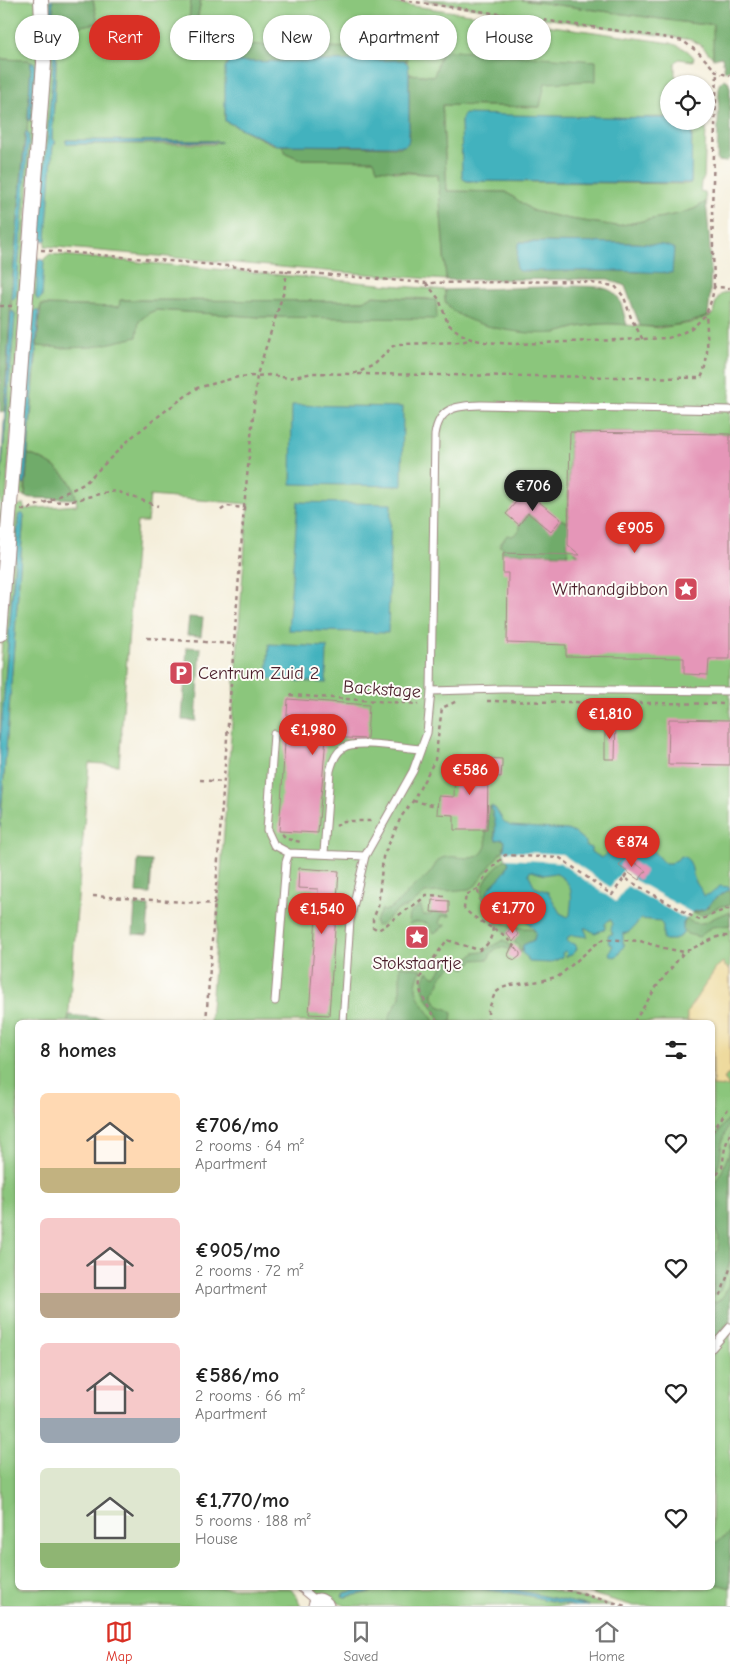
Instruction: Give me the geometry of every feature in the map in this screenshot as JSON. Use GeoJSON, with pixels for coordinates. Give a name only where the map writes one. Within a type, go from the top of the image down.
{"type":"FeatureCollection","features":[{"type":"Feature","properties":{"kind":"street"},"geometry":{"type":"LineString","coordinates":[[0,634],[44,63],[41,0]]}},
{"type":"Feature","properties":{"kind":"lane"},"geometry":{"type":"LineString","coordinates":[[343,1020],[350,920],[365,856],[413,771],[427,733],[431,691],[436,424],[443,414],[452,408],[482,405],[730,410]]}},
{"type":"Feature","properties":{"kind":"lane"},"geometry":{"type":"LineString","coordinates":[[431,691],[502,689],[730,690]]}},
{"type":"Feature","properties":{"kind":"lane"},"geometry":{"type":"LineString","coordinates":[[274,734],[267,830],[274,844],[290,852],[365,856]]}},
{"type":"Feature","properties":{"kind":"lane"},"geometry":{"type":"LineString","coordinates":[[324,853],[330,771],[334,758],[343,748],[355,743],[421,749]]}},
{"type":"Feature","properties":{"kind":"lane"},"geometry":{"type":"LineString","coordinates":[[275,1001],[286,862],[290,852]]}},
{"type":"Feature","properties":{"kind":"lane"},"geometry":{"type":"LineString","coordinates":[[715,1344],[730,1327]]}},
{"type":"Feature","properties":{"kind":"lane"},"geometry":{"type":"LineString","coordinates":[[303,1590],[320,1605]]}},
{"type":"Feature","properties":{"kind":"path"},"geometry":{"type":"LineString","coordinates":[[401,0],[662,36],[683,41],[717,72],[730,76]]}},
{"type":"Feature","properties":{"kind":"path"},"geometry":{"type":"LineString","coordinates":[[426,283],[439,299],[448,324],[470,339],[484,342],[516,344],[643,340],[668,338],[684,334],[695,327],[706,313],[714,287],[712,209],[717,72]]}},
{"type":"Feature","properties":{"kind":"path"},"geometry":{"type":"LineString","coordinates":[[30,249],[426,283],[577,281],[599,283],[615,286],[624,297],[631,318],[643,340]]}},
{"type":"Feature","properties":{"kind":"path"},"geometry":{"type":"LineString","coordinates":[[206,1020],[244,508],[257,375],[284,291],[287,271]]}},
{"type":"Feature","properties":{"kind":"path"},"geometry":{"type":"LineString","coordinates":[[714,287],[730,288]]}},
{"type":"Feature","properties":{"kind":"path"},"geometry":{"type":"LineString","coordinates":[[10,508],[26,511],[84,484],[132,437],[197,388],[238,377],[257,375],[289,378],[313,373],[701,378],[705,370],[706,313]]}},
{"type":"Feature","properties":{"kind":"path"},"geometry":{"type":"LineString","coordinates":[[351,374],[374,364],[393,346],[400,344],[462,342],[470,339]]}},
{"type":"Feature","properties":{"kind":"path"},"geometry":{"type":"LineString","coordinates":[[46,502],[72,501],[116,491],[158,506]]}},
{"type":"Feature","properties":{"kind":"path"},"geometry":{"type":"LineString","coordinates":[[220,511],[227,506],[244,508]]}},
{"type":"Feature","properties":{"kind":"path"},"geometry":{"type":"LineString","coordinates":[[147,638],[234,644]]}},
{"type":"Feature","properties":{"kind":"path","name":"Backstage"},"geometry":{"type":"LineString","coordinates":[[290,694],[430,705],[442,708]]}},
{"type":"Feature","properties":{"kind":"path"},"geometry":{"type":"LineString","coordinates":[[444,896],[426,895],[416,905],[400,914],[387,925],[378,930],[373,927],[373,919],[378,908],[383,857],[401,817],[413,801],[435,760],[442,708],[458,701]]}},
{"type":"Feature","properties":{"kind":"path"},"geometry":{"type":"LineString","coordinates":[[478,701],[730,704]]}},
{"type":"Feature","properties":{"kind":"path"},"geometry":{"type":"LineString","coordinates":[[200,780],[224,782]]}},
{"type":"Feature","properties":{"kind":"path"},"geometry":{"type":"LineString","coordinates":[[413,801],[438,806]]}},
{"type":"Feature","properties":{"kind":"path"},"geometry":{"type":"LineString","coordinates":[[326,833],[344,821],[373,822],[382,806],[401,817]]}},
{"type":"Feature","properties":{"kind":"path"},"geometry":{"type":"LineString","coordinates":[[282,834],[287,839],[307,842]]}},
{"type":"Feature","properties":{"kind":"path"},"geometry":{"type":"LineString","coordinates":[[514,947],[509,940],[464,908],[466,896],[478,889],[487,874],[505,855],[560,858],[612,895],[628,872]]}},
{"type":"Feature","properties":{"kind":"path"},"geometry":{"type":"LineString","coordinates":[[624,878],[700,920],[730,909]]}},
{"type":"Feature","properties":{"kind":"path"},"geometry":{"type":"LineString","coordinates":[[436,1020],[420,993],[420,981],[424,971],[447,940],[476,949],[482,948],[489,941],[493,929],[479,898],[478,889]]}},
{"type":"Feature","properties":{"kind":"path"},"geometry":{"type":"LineString","coordinates":[[93,896],[215,904]]}},
{"type":"Feature","properties":{"kind":"path"},"geometry":{"type":"LineString","coordinates":[[635,1020],[657,986],[684,952],[720,936],[730,936]]}},
{"type":"Feature","properties":{"kind":"path"},"geometry":{"type":"LineString","coordinates":[[488,1020],[491,1000],[495,993],[502,988],[560,976],[600,941],[630,939],[684,952]]}},
{"type":"Feature","properties":{"kind":"path"},"geometry":{"type":"LineString","coordinates":[[715,1128],[730,1106]]}},
{"type":"Feature","properties":{"kind":"path"},"geometry":{"type":"LineString","coordinates":[[715,1177],[722,1168],[725,1147],[730,1134]]}},
{"type":"Feature","properties":{"kind":"path"},"geometry":{"type":"LineString","coordinates":[[715,1297],[721,1294],[730,1269]]}},
{"type":"Feature","properties":{"kind":"path"},"geometry":{"type":"LineString","coordinates":[[566,1590],[626,1606]]}},
{"type":"Feature","properties":{"kind":"green space"},"geometry":{"type":"Polygon","coordinates":[[[0,0],[38,0],[39,15],[15,15],[15,60],[0,59],[0,0]]]}},
{"type":"Feature","properties":{"kind":"green space"},"geometry":{"type":"Polygon","coordinates":[[[45,0],[50,0],[51,15],[45,15],[45,0]]]}},
{"type":"Feature","properties":{"kind":"green space"},"geometry":{"type":"Polygon","coordinates":[[[52,0],[93,0],[96,15],[89,15],[89,24],[79,26],[79,15],[54,15],[52,0]]]}},
{"type":"Feature","properties":{"kind":"green space"},"geometry":{"type":"Polygon","coordinates":[[[93,0],[191,0],[190,15],[170,15],[170,60],[228,60],[230,62],[226,64],[225,121],[272,144],[282,145],[286,153],[300,159],[375,160],[395,172],[438,175],[446,280],[45,246],[53,145],[56,144],[52,139],[56,60],[79,60],[79,26],[89,24],[89,60],[160,60],[160,15],[96,15],[93,0]],[[65,141],[71,144],[213,144],[221,142],[65,141]]]}},
{"type":"Feature","properties":{"kind":"green space"},"geometry":{"type":"Polygon","coordinates":[[[191,0],[201,0],[198,15],[190,15],[191,0]]]}},
{"type":"Feature","properties":{"kind":"green space"},"geometry":{"type":"Polygon","coordinates":[[[201,0],[372,0],[476,15],[467,15],[467,60],[551,60],[551,26],[671,43],[687,50],[694,58],[693,61],[679,59],[675,63],[675,75],[660,75],[660,117],[461,121],[467,181],[687,184],[691,183],[692,130],[706,130],[704,178],[701,182],[700,191],[705,192],[706,202],[694,209],[678,214],[617,226],[533,211],[506,192],[447,191],[442,105],[539,107],[457,59],[457,15],[340,15],[340,49],[330,48],[330,15],[263,15],[263,45],[253,45],[253,15],[198,15],[201,0]]]}},
{"type":"Feature","properties":{"kind":"green space"},"geometry":{"type":"Polygon","coordinates":[[[423,0],[522,0],[697,24],[714,24],[713,58],[701,45],[692,40],[551,19],[551,15],[524,15],[423,0]]]}},
{"type":"Feature","properties":{"kind":"green space"},"geometry":{"type":"Polygon","coordinates":[[[522,0],[730,0],[730,70],[725,72],[722,57],[713,58],[713,24],[697,24],[522,0]]]}},
{"type":"Feature","properties":{"kind":"green space"},"geometry":{"type":"Polygon","coordinates":[[[253,44],[263,45],[263,60],[330,60],[330,47],[340,47],[340,60],[404,60],[230,62],[227,60],[253,60],[253,44]]]}},
{"type":"Feature","properties":{"kind":"green space"},"geometry":{"type":"Polygon","coordinates":[[[457,51],[467,52],[467,60],[551,60],[551,58],[596,61],[596,81],[545,83],[540,107],[442,105],[447,191],[506,192],[533,211],[617,226],[678,214],[694,209],[706,202],[710,259],[708,316],[675,325],[658,327],[640,326],[625,286],[608,279],[446,280],[438,175],[377,169],[374,160],[300,159],[286,153],[282,145],[402,147],[409,138],[409,74],[434,76],[439,60],[457,60],[457,51]],[[520,242],[616,271],[639,272],[670,247],[636,243],[520,242]]]}},
{"type":"Feature","properties":{"kind":"green space"},"geometry":{"type":"Polygon","coordinates":[[[0,59],[28,60],[31,62],[27,132],[25,133],[11,298],[4,412],[0,412],[0,59]]]}},
{"type":"Feature","properties":{"kind":"green space"},"geometry":{"type":"Polygon","coordinates":[[[28,60],[38,60],[0,583],[0,488],[15,313],[11,312],[11,298],[16,296],[28,135],[27,120],[31,119],[35,65],[28,60]]]}},
{"type":"Feature","properties":{"kind":"green space"},"geometry":{"type":"Polygon","coordinates":[[[43,60],[53,60],[39,244],[37,242],[43,60]]]}},
{"type":"Feature","properties":{"kind":"green space"},"geometry":{"type":"Polygon","coordinates":[[[407,60],[439,60],[435,76],[409,74],[407,60]]]}},
{"type":"Feature","properties":{"kind":"green space"},"geometry":{"type":"Polygon","coordinates":[[[724,79],[728,81],[730,88],[730,158],[726,162],[717,161],[719,84],[724,79]]]}},
{"type":"Feature","properties":{"kind":"green space"},"geometry":{"type":"Polygon","coordinates":[[[50,254],[445,290],[445,302],[555,333],[606,323],[659,328],[691,323],[713,314],[719,296],[730,292],[730,1606],[634,1606],[578,1590],[715,1590],[715,1020],[210,1020],[248,504],[150,496],[147,522],[137,522],[119,765],[89,763],[68,1020],[15,1020],[15,1590],[292,1590],[301,1606],[0,1606],[0,827],[24,515],[18,515],[0,741],[0,670],[12,513],[22,504],[24,504],[24,509],[77,505],[75,492],[66,477],[49,463],[28,454],[37,346],[62,348],[139,321],[156,310],[259,317],[437,318],[430,299],[372,296],[364,301],[121,300],[119,307],[41,305],[39,312],[37,310],[34,312],[21,482],[25,484],[25,497],[18,492],[15,484],[32,262],[38,257],[36,298],[42,297],[43,260],[50,254]]]}},
{"type":"Feature","properties":{"kind":"green space"},"geometry":{"type":"Polygon","coordinates":[[[599,287],[615,294],[619,299],[627,325],[590,325],[544,334],[513,331],[467,319],[455,312],[445,301],[445,290],[599,287]]]}},
{"type":"Feature","properties":{"kind":"green space"},"geometry":{"type":"Polygon","coordinates":[[[372,296],[436,300],[437,319],[259,317],[156,310],[139,321],[137,337],[93,347],[62,348],[37,346],[41,305],[119,307],[120,300],[364,301],[372,296]]]}},
{"type":"Feature","properties":{"kind":"green space"},"geometry":{"type":"Polygon","coordinates":[[[570,432],[730,434],[585,559],[577,555],[568,541],[567,561],[567,554],[503,553],[503,547],[499,546],[507,535],[512,536],[517,533],[520,529],[519,525],[528,513],[551,531],[561,519],[568,523],[570,432]]]}},
{"type":"Feature","properties":{"kind":"green space"},"geometry":{"type":"Polygon","coordinates":[[[28,454],[59,470],[70,483],[76,499],[25,497],[28,454]]]}},
{"type":"Feature","properties":{"kind":"green space"},"geometry":{"type":"Polygon","coordinates":[[[189,617],[203,618],[201,636],[187,635],[189,617]]]}},
{"type":"Feature","properties":{"kind":"green space"},"geometry":{"type":"Polygon","coordinates":[[[187,647],[201,648],[196,721],[182,720],[187,647]]]}},
{"type":"Feature","properties":{"kind":"green space"},"geometry":{"type":"Polygon","coordinates":[[[490,806],[495,821],[496,840],[503,839],[506,843],[503,847],[504,851],[501,852],[475,886],[470,889],[425,893],[412,904],[396,911],[381,925],[376,926],[375,921],[382,909],[384,911],[388,910],[395,905],[427,876],[440,859],[446,857],[472,858],[482,853],[486,846],[488,809],[490,806]]]}},
{"type":"Feature","properties":{"kind":"green space"},"geometry":{"type":"Polygon","coordinates":[[[508,859],[508,867],[506,871],[491,886],[497,902],[498,916],[508,924],[521,928],[530,928],[536,932],[534,940],[523,945],[520,953],[519,945],[513,939],[518,935],[517,931],[510,929],[507,935],[497,925],[482,895],[482,890],[490,874],[508,859]]]}},
{"type":"Feature","properties":{"kind":"green space"},"geometry":{"type":"Polygon","coordinates":[[[138,860],[152,861],[150,894],[136,893],[138,860]]]}},
{"type":"Feature","properties":{"kind":"green space"},"geometry":{"type":"Polygon","coordinates":[[[730,889],[730,905],[721,906],[702,915],[692,913],[708,907],[714,899],[730,889]]]}},
{"type":"Feature","properties":{"kind":"green space"},"geometry":{"type":"Polygon","coordinates":[[[135,905],[149,906],[147,935],[133,934],[135,905]]]}},
{"type":"Feature","properties":{"kind":"green space"},"geometry":{"type":"Polygon","coordinates":[[[421,906],[423,915],[431,915],[431,912],[449,913],[450,916],[442,916],[439,923],[447,925],[434,933],[427,923],[416,922],[409,924],[408,918],[411,913],[421,906]]]}},
{"type":"Feature","properties":{"kind":"green space"},"geometry":{"type":"Polygon","coordinates":[[[730,913],[730,925],[712,927],[699,937],[687,934],[682,928],[686,919],[704,923],[723,914],[730,913]]]}},
{"type":"Feature","properties":{"kind":"green space"},"geometry":{"type":"Polygon","coordinates":[[[503,940],[508,943],[511,949],[503,947],[497,949],[489,959],[473,960],[465,969],[460,966],[452,966],[441,976],[440,983],[433,993],[433,998],[439,1006],[452,1013],[451,1020],[440,1020],[424,991],[424,978],[428,971],[433,976],[436,976],[450,958],[471,957],[474,953],[482,952],[503,940]]]}},
{"type":"Feature","properties":{"kind":"green space"},"geometry":{"type":"Polygon","coordinates":[[[400,966],[422,969],[416,985],[417,991],[433,1020],[389,1020],[400,997],[400,966]]]}},
{"type":"Feature","properties":{"kind":"green space"},"geometry":{"type":"Polygon","coordinates":[[[69,1015],[109,1020],[68,1020],[69,1015]]]}},
{"type":"Feature","properties":{"kind":"green space"},"geometry":{"type":"Polygon","coordinates":[[[730,1116],[722,1143],[719,1164],[715,1172],[715,1137],[730,1116]]]}},
{"type":"Feature","properties":{"kind":"green space"},"geometry":{"type":"Polygon","coordinates":[[[730,1144],[730,1262],[720,1291],[715,1295],[715,1253],[718,1250],[719,1237],[715,1229],[715,1183],[729,1153],[730,1144]]]}},
{"type":"Feature","properties":{"kind":"green space"},"geometry":{"type":"Polygon","coordinates":[[[730,1279],[730,1320],[715,1339],[715,1302],[722,1297],[730,1279]]]}},
{"type":"Feature","properties":{"kind":"green space"},"geometry":{"type":"Polygon","coordinates":[[[730,1533],[730,1588],[715,1584],[715,1543],[730,1533]]]}},
{"type":"Feature","properties":{"kind":"green space"},"geometry":{"type":"Polygon","coordinates":[[[316,1590],[358,1590],[344,1593],[342,1595],[344,1597],[388,1590],[488,1590],[545,1599],[574,1606],[345,1606],[316,1590]]]}},
{"type":"Feature","properties":{"kind":"green space"},"geometry":{"type":"Polygon","coordinates":[[[516,1590],[552,1590],[612,1606],[589,1606],[516,1590]]]}},
{"type":"Feature","properties":{"kind":"sand"},"geometry":{"type":"Polygon","coordinates":[[[723,962],[724,966],[730,969],[730,1074],[724,1079],[728,1087],[715,1086],[715,1020],[687,1020],[689,1009],[717,967],[723,962]]]}},
{"type":"Feature","properties":{"kind":"water"},"geometry":{"type":"Polygon","coordinates":[[[50,0],[52,0],[54,15],[51,15],[50,0]]]}},
{"type":"Feature","properties":{"kind":"water"},"geometry":{"type":"Polygon","coordinates":[[[53,60],[56,60],[52,139],[56,142],[53,145],[46,240],[42,241],[39,239],[53,60]]]}},
{"type":"Feature","properties":{"kind":"water"},"geometry":{"type":"Polygon","coordinates":[[[404,60],[408,64],[409,74],[408,143],[404,146],[277,145],[225,121],[225,67],[230,62],[404,60]]]}},
{"type":"Feature","properties":{"kind":"water"},"geometry":{"type":"Polygon","coordinates":[[[31,62],[34,62],[35,65],[31,119],[28,121],[31,62]]]}},
{"type":"Feature","properties":{"kind":"water"},"geometry":{"type":"Polygon","coordinates":[[[464,114],[660,118],[660,130],[692,130],[691,183],[467,181],[462,176],[461,121],[464,114]]]}},
{"type":"Feature","properties":{"kind":"water"},"geometry":{"type":"Polygon","coordinates":[[[26,131],[29,135],[16,296],[13,299],[11,298],[26,131]]]}},
{"type":"Feature","properties":{"kind":"water"},"geometry":{"type":"Polygon","coordinates":[[[66,140],[221,142],[71,144],[66,143],[66,140]]]}},
{"type":"Feature","properties":{"kind":"water"},"geometry":{"type":"Polygon","coordinates":[[[520,242],[664,245],[674,248],[672,273],[519,271],[516,269],[520,242]]]}},
{"type":"Feature","properties":{"kind":"water"},"geometry":{"type":"Polygon","coordinates":[[[41,259],[44,262],[42,297],[38,300],[36,297],[38,261],[41,259]]]}},
{"type":"Feature","properties":{"kind":"water"},"geometry":{"type":"Polygon","coordinates":[[[36,310],[39,312],[25,484],[23,485],[21,482],[34,312],[36,310]]]}},
{"type":"Feature","properties":{"kind":"water"},"geometry":{"type":"Polygon","coordinates":[[[13,311],[15,315],[0,488],[11,312],[13,311]]]}},
{"type":"Feature","properties":{"kind":"water"},"geometry":{"type":"Polygon","coordinates":[[[292,405],[403,407],[402,486],[291,484],[292,405]]]}},
{"type":"Feature","properties":{"kind":"water"},"geometry":{"type":"Polygon","coordinates":[[[298,502],[391,504],[388,633],[288,630],[298,502]]]}},
{"type":"Feature","properties":{"kind":"water"},"geometry":{"type":"Polygon","coordinates":[[[21,513],[24,515],[0,827],[0,741],[19,515],[21,513]]]}},
{"type":"Feature","properties":{"kind":"water"},"geometry":{"type":"Polygon","coordinates":[[[269,644],[327,647],[326,683],[267,679],[269,644]]]}},
{"type":"Feature","properties":{"kind":"water"},"geometry":{"type":"Polygon","coordinates":[[[491,806],[511,826],[567,830],[575,833],[586,842],[586,846],[591,848],[591,852],[602,858],[607,854],[615,839],[622,834],[628,833],[642,841],[665,864],[671,864],[680,856],[685,857],[690,863],[694,878],[704,896],[712,893],[720,886],[730,887],[730,889],[714,899],[705,909],[692,912],[683,923],[683,934],[674,940],[663,940],[663,926],[660,921],[641,919],[629,932],[623,934],[623,944],[625,944],[615,957],[609,954],[613,945],[609,944],[608,935],[613,934],[610,929],[613,924],[609,920],[605,924],[605,929],[595,933],[584,928],[588,937],[572,935],[568,937],[567,942],[575,944],[577,948],[572,955],[566,957],[567,953],[565,951],[562,953],[563,957],[550,963],[529,962],[522,953],[523,945],[534,940],[536,932],[516,910],[519,893],[515,890],[509,892],[507,905],[503,909],[494,903],[487,893],[503,875],[509,862],[504,851],[505,841],[503,839],[496,840],[491,806]],[[532,871],[529,872],[535,887],[548,892],[560,913],[568,917],[570,915],[571,902],[569,886],[566,881],[555,873],[544,875],[532,871]]]}},
{"type":"Feature","properties":{"kind":"water"},"geometry":{"type":"Polygon","coordinates":[[[358,1590],[379,1590],[345,1597],[342,1596],[344,1593],[358,1590]]]}},
{"type":"Feature","properties":{"kind":"water"},"geometry":{"type":"Polygon","coordinates":[[[490,1590],[516,1590],[589,1606],[574,1606],[521,1594],[490,1590]]]}},
{"type":"Feature","properties":{"kind":"pier"},"geometry":{"type":"Polygon","coordinates":[[[504,851],[562,854],[610,887],[624,869],[634,877],[633,879],[692,913],[686,919],[627,886],[616,902],[559,862],[506,859],[504,851]]]}},
{"type":"Feature","properties":{"kind":"building"},"geometry":{"type":"Polygon","coordinates":[[[570,432],[730,434],[730,659],[709,659],[708,675],[684,674],[684,658],[566,656],[566,645],[507,643],[508,573],[503,573],[503,553],[580,555],[568,545],[570,432]]]}},
{"type":"Feature","properties":{"kind":"building"},"geometry":{"type":"Polygon","coordinates":[[[525,491],[561,519],[551,532],[528,513],[519,525],[506,514],[525,491]]]}},
{"type":"Feature","properties":{"kind":"building"},"geometry":{"type":"Polygon","coordinates":[[[288,699],[369,705],[367,739],[326,737],[318,833],[279,831],[288,699]]]}},
{"type":"Feature","properties":{"kind":"building"},"geometry":{"type":"Polygon","coordinates":[[[669,719],[730,720],[730,765],[668,764],[669,719]]]}},
{"type":"Feature","properties":{"kind":"building"},"geometry":{"type":"Polygon","coordinates":[[[605,721],[616,722],[615,759],[605,759],[605,721]]]}},
{"type":"Feature","properties":{"kind":"building"},"geometry":{"type":"Polygon","coordinates":[[[487,758],[502,759],[502,765],[501,777],[488,776],[487,830],[454,830],[454,815],[437,814],[438,796],[454,797],[455,765],[487,766],[487,758]]]}},
{"type":"Feature","properties":{"kind":"building"},"geometry":{"type":"Polygon","coordinates":[[[626,856],[646,871],[639,880],[619,866],[626,856]]]}},
{"type":"Feature","properties":{"kind":"building"},"geometry":{"type":"Polygon","coordinates":[[[299,868],[339,871],[329,1015],[309,1014],[318,889],[298,888],[299,868]]]}},
{"type":"Feature","properties":{"kind":"building"},"geometry":{"type":"Polygon","coordinates":[[[432,900],[449,901],[449,913],[431,912],[432,900]]]}},
{"type":"Feature","properties":{"kind":"building"},"geometry":{"type":"Polygon","coordinates":[[[510,929],[516,929],[519,934],[513,942],[507,934],[510,929]]]}},
{"type":"Feature","properties":{"kind":"building"},"geometry":{"type":"Polygon","coordinates":[[[513,944],[520,953],[520,956],[515,960],[508,955],[513,944]]]}},
{"type":"Feature","properties":{"kind":"place","name":"Withandgibbon"},"geometry":{"type":"Point","coordinates":[686,589]}},
{"type":"Feature","properties":{"kind":"place","name":"Centrum Zuid 2"},"geometry":{"type":"Point","coordinates":[181,673]}},
{"type":"Feature","properties":{"kind":"place","name":"Stokstaartje"},"geometry":{"type":"Point","coordinates":[417,937]}}]}
